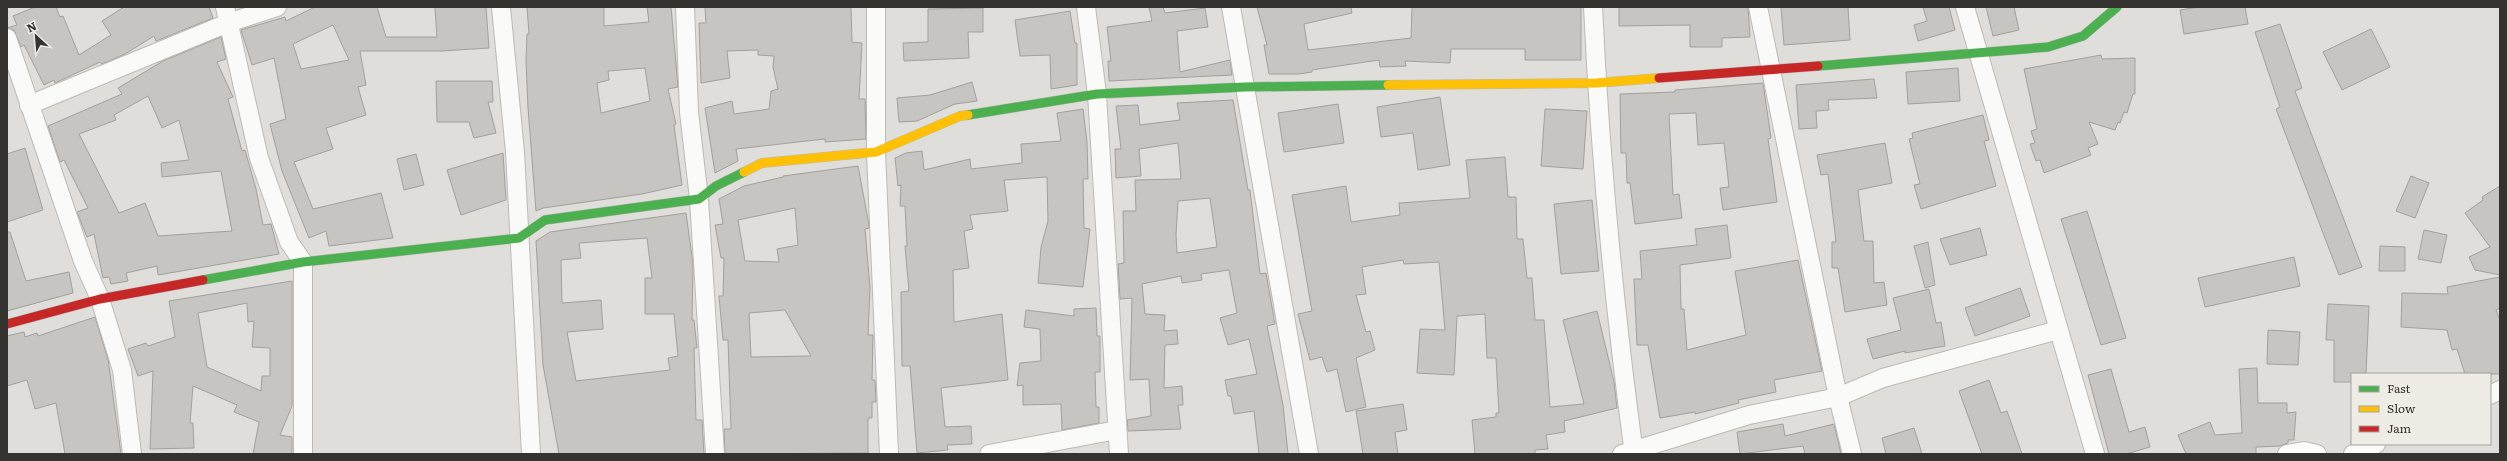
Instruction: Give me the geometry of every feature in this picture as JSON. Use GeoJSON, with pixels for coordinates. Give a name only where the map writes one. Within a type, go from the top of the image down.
{"type":"FeatureCollection","features":[{"type":"Feature","properties":{"kind":"street"},"geometry":{"type":"LineString","coordinates":[[29,105],[226,15],[277,7]]}},
{"type":"Feature","properties":{"kind":"street"},"geometry":{"type":"LineString","coordinates":[[501,7],[515,152],[531,454]]}},
{"type":"Feature","properties":{"kind":"street"},"geometry":{"type":"LineString","coordinates":[[684,7],[689,112],[699,199],[715,454]]}},
{"type":"Feature","properties":{"kind":"street"},"geometry":{"type":"LineString","coordinates":[[876,7],[876,152],[889,454]]}},
{"type":"Feature","properties":{"kind":"street"},"geometry":{"type":"LineString","coordinates":[[1086,7],[1097,94],[1116,430],[1119,454]]}},
{"type":"Feature","properties":{"kind":"street"},"geometry":{"type":"LineString","coordinates":[[1231,7],[1309,454]]}},
{"type":"Feature","properties":{"kind":"street"},"geometry":{"type":"LineString","coordinates":[[1593,7],[1596,83],[1630,453],[1749,415],[1838,397],[1883,378],[2058,330]]}},
{"type":"Feature","properties":{"kind":"street"},"geometry":{"type":"LineString","coordinates":[[1758,7],[1769,69],[1838,397],[1852,454]]}},
{"type":"Feature","properties":{"kind":"street"},"geometry":{"type":"LineString","coordinates":[[1965,7],[2095,454]]}},
{"type":"Feature","properties":{"kind":"street"},"geometry":{"type":"LineString","coordinates":[[7,324],[100,299],[303,262],[519,238],[545,220],[699,199],[716,186],[762,164],[876,152],[960,116],[1097,94],[1245,87],[1596,83],[1979,54],[2048,47],[2083,36],[2117,7]]}},
{"type":"Feature","properties":{"kind":"street"},"geometry":{"type":"LineString","coordinates":[[226,15],[259,158],[289,242],[303,262],[303,454]]}},
{"type":"Feature","properties":{"kind":"street"},"geometry":{"type":"LineString","coordinates":[[7,38],[83,261],[100,299],[122,370],[132,454]]}},
{"type":"Feature","properties":{"kind":"street"},"geometry":{"type":"LineString","coordinates":[[2491,394],[2500,390]]}},
{"type":"Feature","properties":{"kind":"street"},"geometry":{"type":"LineString","coordinates":[[989,454],[1116,430]]}},
{"type":"Feature","properties":{"kind":"street"},"geometry":{"type":"LineString","coordinates":[[2353,454],[2374,445]]}},
{"type":"Feature","properties":{"kind":"street"},"geometry":{"type":"LineString","coordinates":[[2288,454],[2304,451],[2317,454]]}},
{"type":"Feature","properties":{"kind":"building"},"geometry":{"type":"Polygon","coordinates":[[[35,7],[56,7],[60,17],[63,16],[79,55],[111,35],[102,21],[124,7],[209,7],[213,18],[156,41],[154,36],[125,54],[102,64],[100,62],[55,83],[54,80],[44,85],[24,45],[21,47],[14,30],[7,28],[17,25],[13,16],[35,7]]]}},
{"type":"Feature","properties":{"kind":"building"},"geometry":{"type":"Polygon","coordinates":[[[315,7],[377,7],[386,37],[437,37],[435,7],[486,7],[489,48],[442,51],[360,51],[366,85],[358,87],[366,115],[326,128],[333,149],[294,162],[313,209],[381,193],[393,238],[329,246],[326,231],[309,238],[282,171],[270,124],[286,119],[274,58],[252,65],[241,30],[285,17],[286,21],[315,7]],[[333,25],[293,44],[301,69],[349,60],[333,25]]]}},
{"type":"Feature","properties":{"kind":"building"},"geometry":{"type":"Polygon","coordinates":[[[527,7],[604,7],[604,26],[649,22],[647,7],[671,7],[678,87],[668,89],[676,124],[674,125],[682,185],[642,194],[543,208],[536,211],[526,60],[527,34],[529,34],[527,7]],[[645,68],[608,71],[609,80],[597,83],[601,113],[650,101],[645,68]]]}},
{"type":"Feature","properties":{"kind":"building"},"geometry":{"type":"Polygon","coordinates":[[[705,7],[851,7],[852,42],[862,43],[859,99],[865,99],[866,139],[825,142],[825,139],[736,149],[738,161],[715,173],[705,108],[732,101],[734,114],[769,109],[771,91],[778,89],[773,67],[774,56],[758,55],[758,50],[727,51],[730,78],[701,83],[699,23],[706,23],[705,7]]]}},
{"type":"Feature","properties":{"kind":"building"},"geometry":{"type":"Polygon","coordinates":[[[1149,7],[1163,7],[1165,13],[1205,8],[1208,27],[1177,31],[1180,72],[1230,60],[1232,75],[1109,81],[1108,61],[1111,61],[1107,27],[1152,21],[1149,7]]]}},
{"type":"Feature","properties":{"kind":"building"},"geometry":{"type":"Polygon","coordinates":[[[1257,7],[1351,7],[1352,13],[1304,24],[1308,50],[1411,38],[1412,7],[1581,7],[1581,60],[1525,60],[1525,49],[1451,49],[1450,63],[1405,61],[1406,66],[1380,67],[1379,60],[1312,70],[1312,72],[1299,74],[1269,74],[1264,45],[1267,45],[1257,7]]]}},
{"type":"Feature","properties":{"kind":"building"},"geometry":{"type":"Polygon","coordinates":[[[1619,7],[1748,7],[1750,37],[1722,38],[1722,47],[1690,47],[1690,25],[1619,26],[1619,7]]]}},
{"type":"Feature","properties":{"kind":"building"},"geometry":{"type":"Polygon","coordinates":[[[1781,7],[1848,7],[1850,40],[1784,45],[1781,7]]]}},
{"type":"Feature","properties":{"kind":"building"},"geometry":{"type":"Polygon","coordinates":[[[1923,7],[1949,7],[1955,30],[1918,41],[1914,25],[1927,21],[1923,7]]]}},
{"type":"Feature","properties":{"kind":"building"},"geometry":{"type":"Polygon","coordinates":[[[1986,7],[2014,7],[2019,30],[1993,36],[1986,7]]]}},
{"type":"Feature","properties":{"kind":"building"},"geometry":{"type":"Polygon","coordinates":[[[2199,7],[2245,7],[2248,24],[2184,34],[2180,10],[2199,7]]]}},
{"type":"Feature","properties":{"kind":"building"},"geometry":{"type":"Polygon","coordinates":[[[983,8],[983,32],[968,32],[969,58],[904,61],[903,43],[928,42],[928,9],[983,8]]]}},
{"type":"Feature","properties":{"kind":"building"},"geometry":{"type":"Polygon","coordinates":[[[1070,11],[1075,43],[1077,43],[1077,85],[1051,89],[1050,55],[1020,56],[1015,20],[1070,11]]]}},
{"type":"Feature","properties":{"kind":"building"},"geometry":{"type":"Polygon","coordinates":[[[2280,24],[2302,88],[2295,91],[2362,267],[2339,275],[2276,109],[2280,107],[2255,32],[2280,24]]]}},
{"type":"Feature","properties":{"kind":"building"},"geometry":{"type":"Polygon","coordinates":[[[2371,29],[2390,67],[2342,90],[2323,52],[2371,29]]]}},
{"type":"Feature","properties":{"kind":"building"},"geometry":{"type":"Polygon","coordinates":[[[221,37],[226,59],[217,62],[233,97],[228,99],[242,151],[245,150],[256,189],[263,225],[271,224],[279,254],[158,275],[157,266],[126,273],[128,281],[111,284],[109,277],[103,278],[94,234],[87,237],[77,212],[88,208],[64,160],[60,162],[48,126],[122,94],[118,88],[163,61],[221,37]],[[148,96],[114,115],[116,120],[79,134],[119,213],[145,203],[158,236],[232,231],[221,171],[162,177],[161,163],[189,160],[179,120],[162,128],[148,96]]]}},
{"type":"Feature","properties":{"kind":"building"},"geometry":{"type":"Polygon","coordinates":[[[2101,55],[2102,59],[2135,58],[2135,94],[2133,94],[2127,113],[2124,112],[2120,123],[2118,122],[2115,130],[2089,122],[2098,144],[2088,148],[2091,155],[2044,173],[2040,160],[2036,161],[2030,144],[2035,143],[2031,131],[2037,129],[2024,69],[2101,55]]]}},
{"type":"Feature","properties":{"kind":"building"},"geometry":{"type":"Polygon","coordinates":[[[1958,68],[1960,101],[1908,104],[1906,72],[1958,68]]]}},
{"type":"Feature","properties":{"kind":"building"},"geometry":{"type":"Polygon","coordinates":[[[1874,79],[1877,98],[1828,100],[1829,110],[1816,111],[1817,128],[1799,129],[1796,85],[1874,79]]]}},
{"type":"Feature","properties":{"kind":"building"},"geometry":{"type":"Polygon","coordinates":[[[436,81],[492,81],[493,102],[488,102],[496,133],[474,138],[469,122],[437,122],[436,81]]]}},
{"type":"Feature","properties":{"kind":"building"},"geometry":{"type":"Polygon","coordinates":[[[972,82],[977,101],[955,104],[917,121],[899,122],[897,98],[930,95],[972,82]]]}},
{"type":"Feature","properties":{"kind":"building"},"geometry":{"type":"Polygon","coordinates":[[[1763,83],[1771,138],[1768,139],[1777,202],[1723,210],[1720,188],[1729,187],[1724,143],[1698,145],[1696,113],[1669,114],[1673,195],[1679,194],[1682,218],[1635,224],[1630,183],[1627,183],[1626,153],[1621,153],[1620,94],[1675,92],[1675,90],[1763,83]]]}},
{"type":"Feature","properties":{"kind":"building"},"geometry":{"type":"Polygon","coordinates":[[[1440,97],[1450,165],[1418,170],[1413,133],[1381,137],[1377,107],[1440,97]]]}},
{"type":"Feature","properties":{"kind":"building"},"geometry":{"type":"Polygon","coordinates":[[[1233,100],[1248,190],[1250,190],[1260,274],[1266,273],[1275,324],[1267,326],[1283,405],[1288,454],[1259,454],[1254,411],[1234,414],[1231,396],[1228,396],[1225,380],[1257,374],[1249,339],[1228,345],[1220,318],[1237,313],[1229,270],[1201,274],[1202,280],[1182,283],[1181,276],[1142,284],[1145,314],[1165,315],[1164,331],[1177,330],[1178,344],[1165,345],[1164,388],[1182,386],[1183,405],[1178,405],[1181,429],[1128,431],[1127,420],[1151,416],[1149,379],[1130,380],[1132,298],[1120,299],[1118,264],[1124,263],[1123,211],[1136,211],[1135,180],[1181,179],[1178,143],[1139,149],[1141,176],[1116,178],[1115,149],[1121,149],[1116,106],[1138,105],[1140,125],[1180,120],[1177,103],[1233,100]],[[1210,198],[1178,201],[1176,235],[1177,253],[1217,247],[1210,198]]]}},
{"type":"Feature","properties":{"kind":"building"},"geometry":{"type":"Polygon","coordinates":[[[1338,104],[1344,143],[1284,152],[1278,113],[1338,104]]]}},
{"type":"Feature","properties":{"kind":"building"},"geometry":{"type":"Polygon","coordinates":[[[1083,109],[1087,142],[1088,179],[1083,179],[1084,228],[1090,229],[1083,287],[1038,283],[1041,247],[1048,221],[1047,177],[1004,180],[1008,211],[970,215],[973,229],[964,231],[969,268],[953,270],[954,322],[1002,314],[1008,380],[941,388],[945,427],[971,426],[972,444],[947,445],[948,450],[917,453],[910,366],[902,366],[901,292],[909,291],[905,246],[907,246],[905,206],[900,206],[901,185],[898,186],[895,158],[906,153],[922,151],[924,170],[970,159],[971,169],[1022,163],[1021,144],[1061,141],[1057,113],[1083,109]]]}},
{"type":"Feature","properties":{"kind":"building"},"geometry":{"type":"Polygon","coordinates":[[[1545,109],[1587,111],[1583,169],[1541,166],[1545,109]]]}},
{"type":"Feature","properties":{"kind":"building"},"geometry":{"type":"Polygon","coordinates":[[[1983,115],[1989,140],[1984,141],[1996,186],[1921,209],[1914,185],[1920,184],[1909,139],[1913,138],[1912,133],[1983,115]]]}},
{"type":"Feature","properties":{"kind":"building"},"geometry":{"type":"Polygon","coordinates":[[[1885,143],[1892,183],[1858,190],[1864,241],[1873,241],[1874,283],[1884,282],[1887,305],[1845,312],[1838,268],[1832,268],[1832,242],[1836,242],[1828,174],[1821,175],[1817,155],[1885,143]]]}},
{"type":"Feature","properties":{"kind":"building"},"geometry":{"type":"Polygon","coordinates":[[[25,148],[43,210],[7,222],[7,154],[25,148]]]}},
{"type":"Feature","properties":{"kind":"building"},"geometry":{"type":"Polygon","coordinates":[[[503,153],[506,200],[461,215],[447,170],[503,153]]]}},
{"type":"Feature","properties":{"kind":"building"},"geometry":{"type":"Polygon","coordinates":[[[416,154],[424,185],[404,190],[397,159],[416,154]]]}},
{"type":"Feature","properties":{"kind":"building"},"geometry":{"type":"Polygon","coordinates":[[[1505,157],[1508,197],[1516,197],[1517,239],[1523,239],[1527,278],[1532,278],[1535,320],[1544,320],[1550,407],[1584,404],[1563,320],[1597,311],[1614,382],[1617,408],[1564,421],[1565,432],[1546,435],[1548,449],[1535,450],[1535,454],[1475,454],[1472,420],[1496,417],[1496,413],[1499,413],[1496,358],[1487,358],[1485,314],[1457,316],[1454,375],[1417,373],[1420,329],[1445,330],[1439,262],[1404,264],[1403,260],[1362,267],[1366,294],[1356,295],[1366,332],[1370,331],[1375,350],[1356,358],[1366,407],[1346,412],[1337,369],[1327,372],[1322,357],[1310,360],[1298,314],[1312,311],[1292,195],[1346,186],[1351,222],[1400,215],[1399,203],[1470,198],[1466,160],[1505,157]]]}},
{"type":"Feature","properties":{"kind":"building"},"geometry":{"type":"Polygon","coordinates":[[[858,166],[869,225],[869,228],[865,229],[870,288],[868,335],[873,335],[872,380],[875,380],[876,402],[872,402],[872,418],[868,418],[868,453],[725,454],[724,429],[731,429],[728,340],[723,340],[719,296],[723,296],[724,258],[721,258],[715,225],[723,224],[719,199],[744,186],[783,176],[858,166]],[[795,208],[738,220],[745,261],[779,262],[777,249],[798,245],[795,208]],[[785,310],[749,313],[751,357],[811,356],[785,310]]]}},
{"type":"Feature","properties":{"kind":"building"},"geometry":{"type":"Polygon","coordinates":[[[2411,176],[2429,183],[2415,218],[2396,211],[2411,176]]]}},
{"type":"Feature","properties":{"kind":"building"},"geometry":{"type":"Polygon","coordinates":[[[2500,186],[2500,275],[2475,270],[2469,257],[2490,247],[2465,213],[2483,200],[2482,197],[2500,186]]]}},
{"type":"Feature","properties":{"kind":"building"},"geometry":{"type":"Polygon","coordinates":[[[1592,200],[1599,271],[1561,274],[1554,204],[1592,200]]]}},
{"type":"Feature","properties":{"kind":"building"},"geometry":{"type":"Polygon","coordinates":[[[2087,211],[2126,338],[2101,345],[2061,219],[2087,211]]]}},
{"type":"Feature","properties":{"kind":"building"},"geometry":{"type":"Polygon","coordinates":[[[686,213],[693,264],[692,320],[694,320],[697,348],[694,348],[696,420],[702,420],[704,454],[559,454],[543,365],[536,241],[550,232],[686,213]],[[647,238],[579,243],[581,258],[561,260],[562,303],[601,300],[603,329],[567,332],[576,381],[670,370],[668,358],[678,356],[674,314],[645,314],[645,278],[652,278],[647,238]]]}},
{"type":"Feature","properties":{"kind":"building"},"geometry":{"type":"Polygon","coordinates":[[[1727,225],[1731,258],[1680,265],[1681,309],[1684,309],[1687,350],[1746,335],[1735,271],[1798,260],[1822,371],[1774,380],[1776,392],[1738,400],[1739,403],[1695,414],[1695,412],[1660,418],[1648,345],[1637,345],[1634,279],[1642,279],[1640,251],[1697,245],[1695,229],[1727,225]]]}},
{"type":"Feature","properties":{"kind":"building"},"geometry":{"type":"Polygon","coordinates":[[[1980,228],[1987,255],[1950,265],[1940,239],[1980,228]]]}},
{"type":"Feature","properties":{"kind":"building"},"geometry":{"type":"Polygon","coordinates":[[[2424,230],[2447,235],[2441,263],[2418,259],[2424,230]]]}},
{"type":"Feature","properties":{"kind":"building"},"geometry":{"type":"Polygon","coordinates":[[[7,232],[10,232],[26,281],[69,272],[73,293],[7,311],[7,232]]]}},
{"type":"Feature","properties":{"kind":"building"},"geometry":{"type":"Polygon","coordinates":[[[1928,242],[1935,285],[1925,288],[1914,246],[1928,242]]]}},
{"type":"Feature","properties":{"kind":"building"},"geometry":{"type":"Polygon","coordinates":[[[2380,246],[2405,247],[2405,271],[2379,271],[2380,246]]]}},
{"type":"Feature","properties":{"kind":"building"},"geometry":{"type":"Polygon","coordinates":[[[2294,257],[2300,286],[2205,307],[2198,278],[2294,257]]]}},
{"type":"Feature","properties":{"kind":"building"},"geometry":{"type":"Polygon","coordinates":[[[2500,277],[2500,308],[2496,310],[2500,320],[2500,374],[2465,373],[2457,349],[2452,350],[2447,330],[2401,327],[2402,293],[2448,294],[2447,287],[2500,277]]]}},
{"type":"Feature","properties":{"kind":"building"},"geometry":{"type":"Polygon","coordinates":[[[292,281],[292,406],[280,435],[292,437],[292,454],[253,454],[259,422],[234,412],[237,405],[193,386],[190,423],[193,423],[194,448],[150,449],[153,371],[138,376],[128,349],[146,343],[148,346],[175,337],[169,301],[292,281]],[[247,303],[198,313],[207,367],[261,391],[262,376],[270,376],[270,348],[252,347],[254,321],[248,322],[247,303]]]}},
{"type":"Feature","properties":{"kind":"building"},"geometry":{"type":"Polygon","coordinates":[[[2020,288],[2030,316],[1975,336],[1965,308],[2020,288]]]}},
{"type":"Feature","properties":{"kind":"building"},"geometry":{"type":"Polygon","coordinates":[[[1929,289],[1936,323],[1941,322],[1945,346],[1905,353],[1905,351],[1873,359],[1867,339],[1901,330],[1893,298],[1929,289]]]}},
{"type":"Feature","properties":{"kind":"building"},"geometry":{"type":"Polygon","coordinates":[[[2328,304],[2369,306],[2366,373],[2351,373],[2351,382],[2334,382],[2334,340],[2326,340],[2328,304]]]}},
{"type":"Feature","properties":{"kind":"building"},"geometry":{"type":"Polygon","coordinates":[[[1096,308],[1097,336],[1100,336],[1100,372],[1095,372],[1096,407],[1099,407],[1099,423],[1062,430],[1061,404],[1023,405],[1023,385],[1017,386],[1020,363],[1041,361],[1040,329],[1024,327],[1026,310],[1074,316],[1074,309],[1096,308]]]}},
{"type":"Feature","properties":{"kind":"building"},"geometry":{"type":"Polygon","coordinates":[[[95,317],[108,359],[121,454],[65,454],[56,403],[35,409],[27,380],[7,386],[7,336],[24,332],[25,337],[37,333],[38,336],[95,317]]]}},
{"type":"Feature","properties":{"kind":"building"},"geometry":{"type":"Polygon","coordinates":[[[2268,330],[2300,332],[2298,365],[2267,364],[2268,330]]]}},
{"type":"Feature","properties":{"kind":"building"},"geometry":{"type":"Polygon","coordinates":[[[2257,368],[2258,403],[2287,403],[2287,413],[2296,412],[2294,440],[2288,440],[2288,443],[2280,446],[2256,447],[2256,454],[2186,454],[2178,435],[2210,422],[2215,435],[2242,433],[2239,369],[2257,368]]]}},
{"type":"Feature","properties":{"kind":"building"},"geometry":{"type":"Polygon","coordinates":[[[2111,369],[2129,432],[2145,427],[2150,447],[2126,454],[2109,454],[2088,375],[2111,369]]]}},
{"type":"Feature","properties":{"kind":"building"},"geometry":{"type":"Polygon","coordinates":[[[1989,380],[2001,413],[2007,411],[2022,454],[1982,454],[1959,391],[1989,380]]]}},
{"type":"Feature","properties":{"kind":"building"},"geometry":{"type":"Polygon","coordinates":[[[1403,404],[1407,430],[1395,432],[1398,454],[1363,454],[1356,411],[1403,404]]]}},
{"type":"Feature","properties":{"kind":"building"},"geometry":{"type":"Polygon","coordinates":[[[1783,424],[1785,436],[1834,424],[1841,454],[1805,454],[1803,446],[1740,454],[1737,432],[1783,424]]]}},
{"type":"Feature","properties":{"kind":"building"},"geometry":{"type":"Polygon","coordinates":[[[1914,428],[1922,454],[1886,454],[1882,438],[1914,428]]]}},
{"type":"Feature","properties":{"kind":"traffic: fast"},"geometry":{"type":"LineString","coordinates":[[1818,66],[2048,47],[2083,36],[2117,7]]}},
{"type":"Feature","properties":{"kind":"traffic: fast"},"geometry":{"type":"LineString","coordinates":[[968,115],[1097,94],[1245,87],[1388,85]]}},
{"type":"Feature","properties":{"kind":"traffic: fast"},"geometry":{"type":"LineString","coordinates":[[203,280],[303,262],[519,238],[545,220],[699,199],[716,186],[744,172]]}},
{"type":"Feature","properties":{"kind":"traffic: slow"},"geometry":{"type":"LineString","coordinates":[[1388,85],[1596,83],[1659,78]]}},
{"type":"Feature","properties":{"kind":"traffic: slow"},"geometry":{"type":"LineString","coordinates":[[744,172],[762,163],[876,152],[960,116],[968,115]]}},
{"type":"Feature","properties":{"kind":"traffic: jam"},"geometry":{"type":"LineString","coordinates":[[1659,78],[1818,66]]}},
{"type":"Feature","properties":{"kind":"traffic: jam"},"geometry":{"type":"LineString","coordinates":[[7,324],[100,299],[203,280]]}}]}
